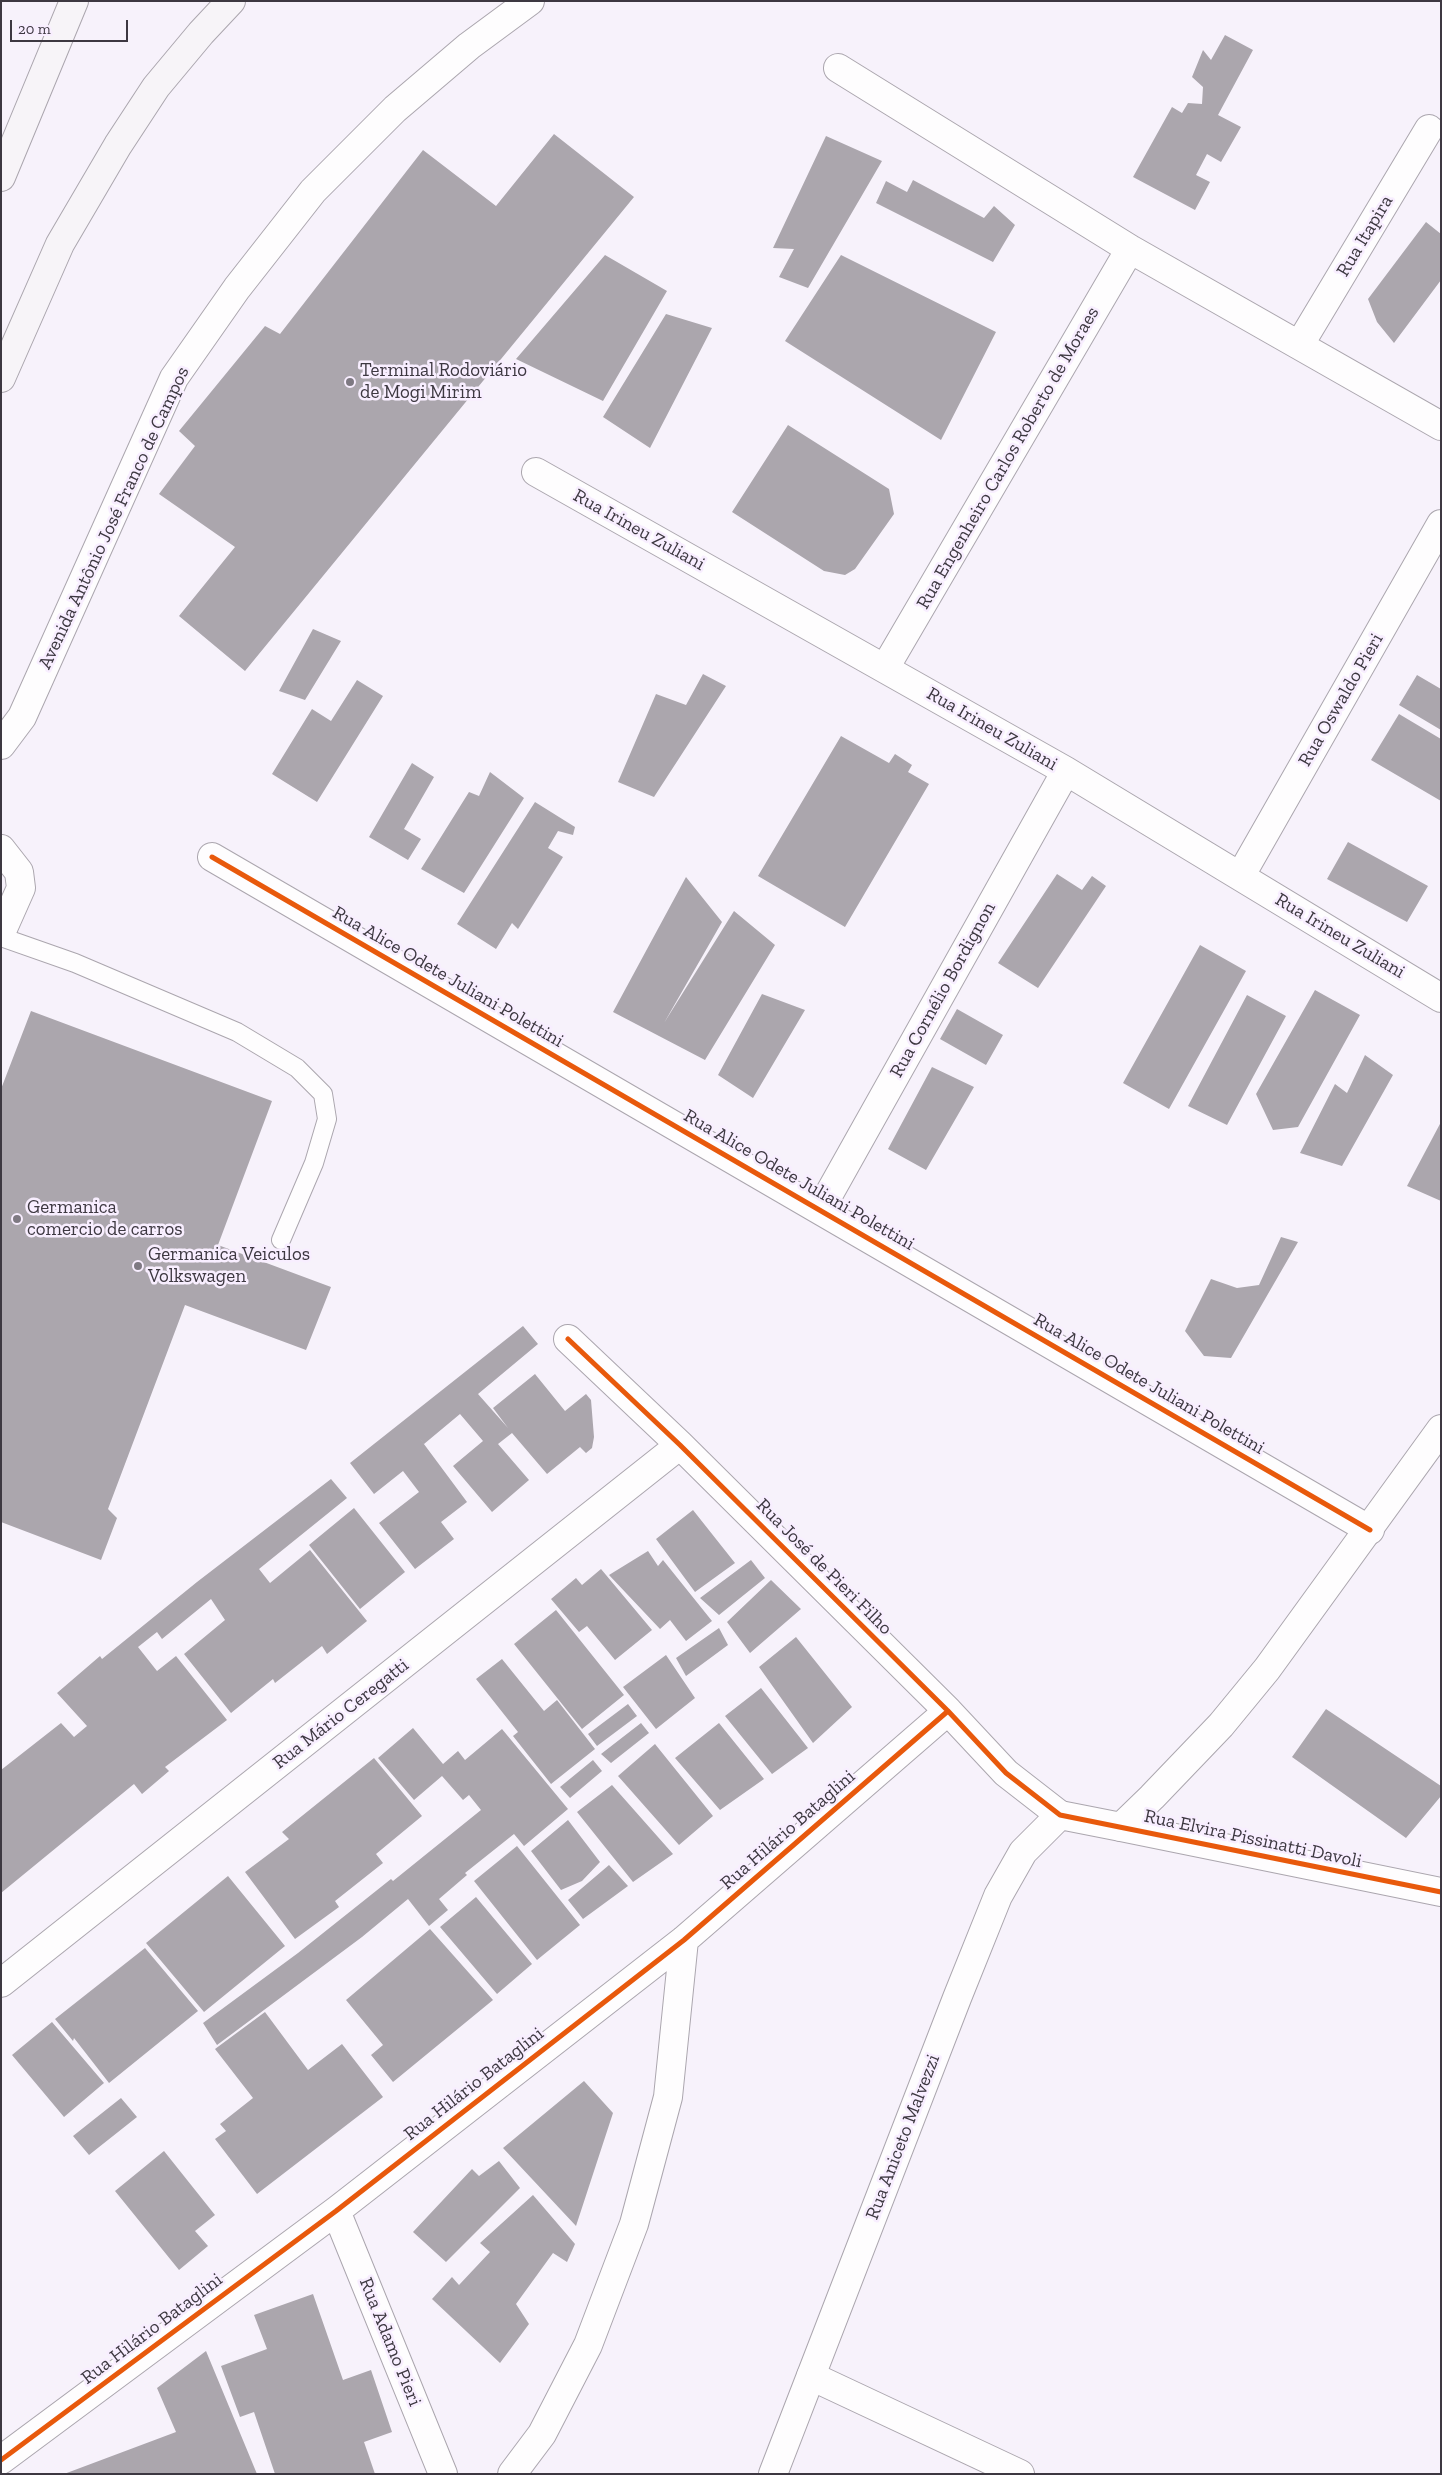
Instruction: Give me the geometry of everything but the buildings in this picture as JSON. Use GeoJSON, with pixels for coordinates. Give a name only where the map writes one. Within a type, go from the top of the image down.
{"type":"FeatureCollection","features":[{"type":"Feature","properties":{"kind":"main road"},"geometry":{"type":"LineString","coordinates":[[1,177],[74,1]]}},
{"type":"Feature","properties":{"kind":"main road"},"geometry":{"type":"LineString","coordinates":[[1,378],[60,244],[114,153],[156,88],[201,33],[232,1]]}},
{"type":"Feature","properties":{"kind":"street","name":"Avenida Antônio José Franco de Campos"},"geometry":{"type":"LineString","coordinates":[[1,745],[22,718],[174,378],[237,288],[313,191],[395,109],[469,46],[530,1]]}},
{"type":"Feature","properties":{"kind":"street"},"geometry":{"type":"LineString","coordinates":[[838,68],[1130,249],[1300,344],[1441,426]]}},
{"type":"Feature","properties":{"kind":"street","name":"Rua Itapira"},"geometry":{"type":"LineString","coordinates":[[1300,344],[1429,129]]}},
{"type":"Feature","properties":{"kind":"street","name":"Rua Engenheiro Carlos Roberto de Moraes"},"geometry":{"type":"LineString","coordinates":[[885,668],[1130,249]]}},
{"type":"Feature","properties":{"kind":"street","name":"Rua Irineu Zuliani"},"geometry":{"type":"LineString","coordinates":[[536,472],[1066,771],[1441,998]]}},
{"type":"Feature","properties":{"kind":"street","name":"Rua Oswaldo Pieri"},"geometry":{"type":"LineString","coordinates":[[1240,876],[1441,524]]}},
{"type":"Feature","properties":{"kind":"street","name":"Rua Cornélio Bordignon"},"geometry":{"type":"LineString","coordinates":[[820,1210],[1066,771]]}},
{"type":"Feature","properties":{"kind":"street"},"geometry":{"type":"LineString","coordinates":[[1,849],[19,872],[21,888],[1,933]]}},
{"type":"Feature","properties":{"kind":"street","name":"Rua Alice Odete Juliani Polettini"},"geometry":{"type":"LineString","coordinates":[[212,857],[1370,1530]]}},
{"type":"Feature","properties":{"kind":"street","name":"Rua José de Pieri Filho"},"geometry":{"type":"LineString","coordinates":[[568,1340],[680,1445],[948,1711],[1006,1773],[1060,1815]]}},
{"type":"Feature","properties":{"kind":"street"},"geometry":{"type":"LineString","coordinates":[[1121,1827],[1220,1725],[1267,1668],[1370,1530],[1441,1429]]}},
{"type":"Feature","properties":{"kind":"street","name":"Rua Mário Ceregatti"},"geometry":{"type":"LineString","coordinates":[[1,1982],[680,1445]]}},
{"type":"Feature","properties":{"kind":"street","name":"Rua Hilário Bataglini"},"geometry":{"type":"LineString","coordinates":[[1,2460],[336,2211],[684,1940],[948,1711]]}},
{"type":"Feature","properties":{"kind":"street","name":"Rua Elvira Pissinatti Davoli"},"geometry":{"type":"LineString","coordinates":[[1060,1815],[1441,1892]]}},
{"type":"Feature","properties":{"kind":"street","name":"Rua Aniceto Malvezzi"},"geometry":{"type":"LineString","coordinates":[[773,2474],[998,1896],[1023,1852],[1060,1815]]}},
{"type":"Feature","properties":{"kind":"street"},"geometry":{"type":"LineString","coordinates":[[512,2474],[542,2434],[588,2345],[634,2224],[668,2097],[684,1940]]}},
{"type":"Feature","properties":{"kind":"street","name":"Rua Adamo Pieri"},"geometry":{"type":"LineString","coordinates":[[336,2211],[443,2474]]}},
{"type":"Feature","properties":{"kind":"street"},"geometry":{"type":"LineString","coordinates":[[811,2376],[1020,2474]]}},
{"type":"Feature","properties":{"kind":"lane"},"geometry":{"type":"LineString","coordinates":[[1,937],[75,963],[237,1032],[298,1068],[323,1094],[327,1119],[314,1163],[281,1240]]}},
{"type":"Feature","properties":{"kind":"cycle path"},"geometry":{"type":"LineString","coordinates":[[212,857],[1370,1530]]}},
{"type":"Feature","properties":{"kind":"cycle path"},"geometry":{"type":"LineString","coordinates":[[568,1339],[680,1445],[948,1711],[1006,1773],[1060,1815],[1441,1892]]}},
{"type":"Feature","properties":{"kind":"cycle path"},"geometry":{"type":"LineString","coordinates":[[1,2460],[336,2211],[684,1940],[948,1711]]}},
{"type":"Feature","properties":{"kind":"place","name":"Terminal Rodoviário de Mogi Mirim"},"geometry":{"type":"Point","coordinates":[350,382]}},
{"type":"Feature","properties":{"kind":"place","name":"Germanica comercio de carros"},"geometry":{"type":"Point","coordinates":[17,1219]}},
{"type":"Feature","properties":{"kind":"place","name":"Germanica Veiculos Volkswagen"},"geometry":{"type":"Point","coordinates":[138,1266]}}]}
